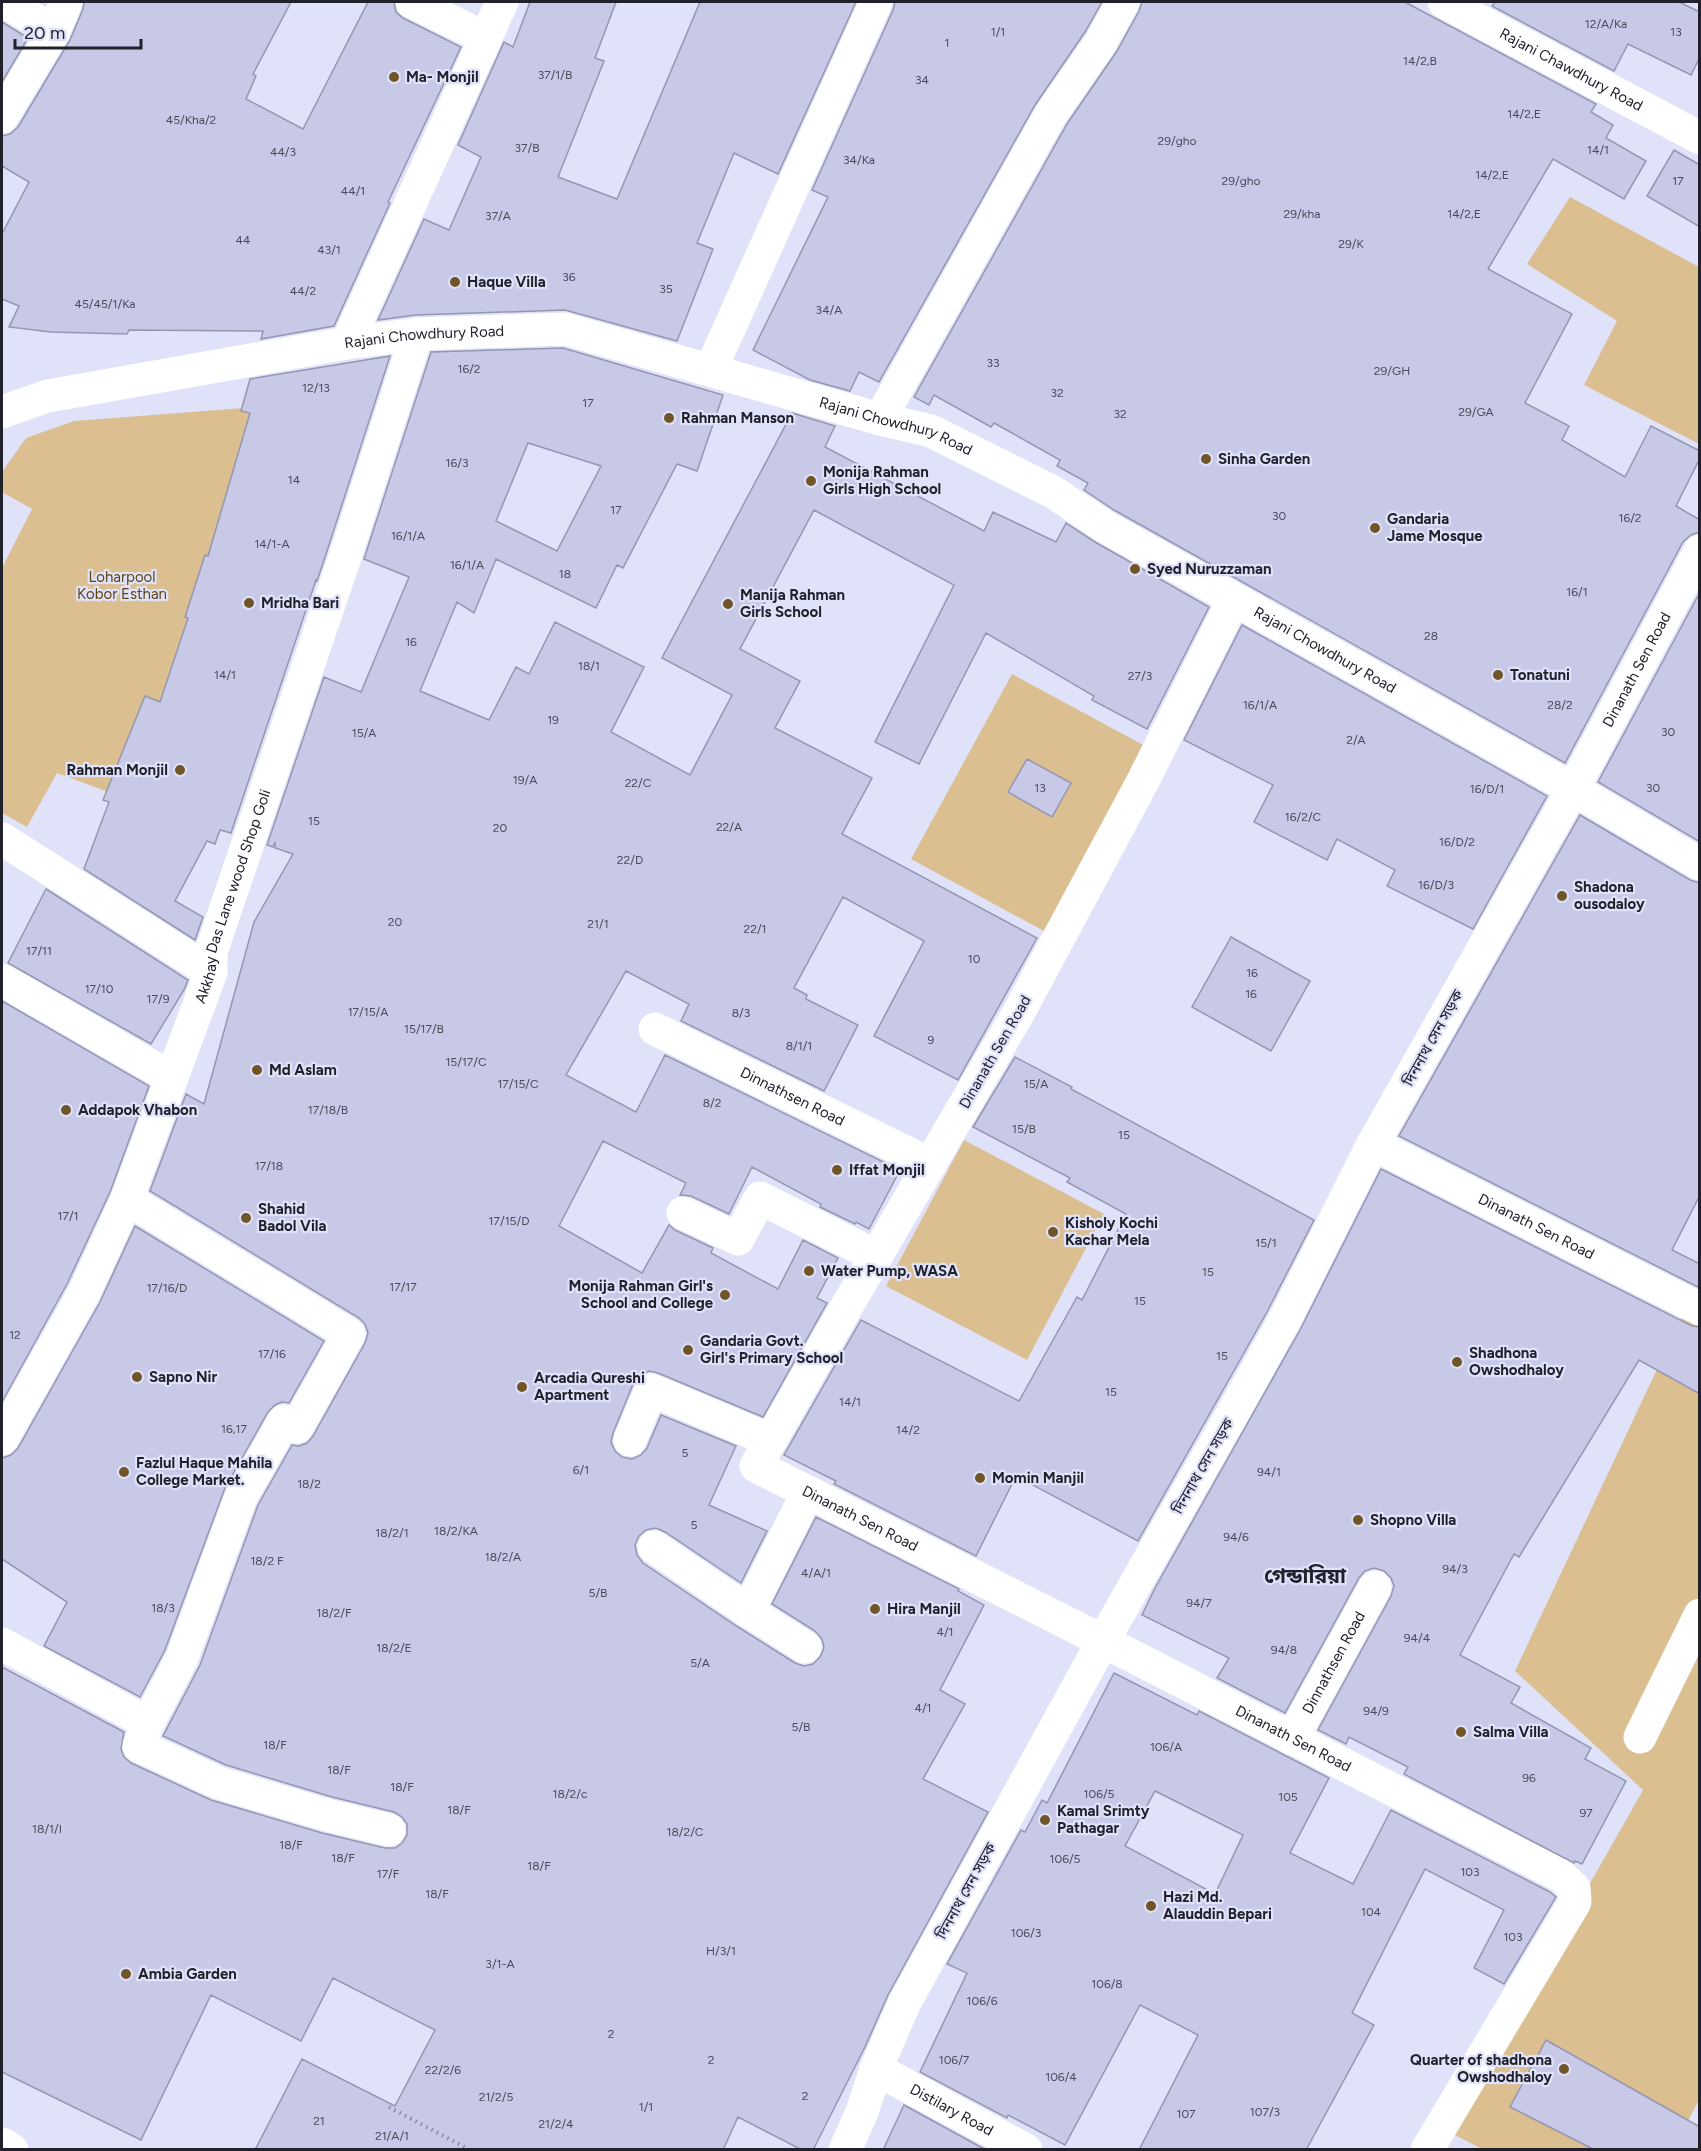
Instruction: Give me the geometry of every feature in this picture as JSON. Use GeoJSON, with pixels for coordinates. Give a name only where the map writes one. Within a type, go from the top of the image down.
{"type":"FeatureCollection","features":[{"type":"Feature","properties":{"kind":"street"},"geometry":{"type":"LineString","coordinates":[[2,117],[60,16],[5,2]]}},
{"type":"Feature","properties":{"kind":"street"},"geometry":{"type":"LineString","coordinates":[[412,2],[485,38]]}},
{"type":"Feature","properties":{"kind":"street"},"geometry":{"type":"LineString","coordinates":[[347,344],[502,2]]}},
{"type":"Feature","properties":{"kind":"street"},"geometry":{"type":"LineString","coordinates":[[711,369],[876,2]]}},
{"type":"Feature","properties":{"kind":"street"},"geometry":{"type":"LineString","coordinates":[[880,419],[1051,114],[1101,42],[1123,2]]}},
{"type":"Feature","properties":{"kind":"street","name":"Rajani Chawdhury Road"},"geometry":{"type":"LineString","coordinates":[[1444,2],[1700,138]]}},
{"type":"Feature","properties":{"kind":"street","name":"Rajani Chowdhury Road"},"geometry":{"type":"LineString","coordinates":[[2,412],[48,396],[347,344],[417,334],[565,329],[880,419],[931,431],[1053,492],[1104,526],[1573,789],[1700,864]]}},
{"type":"Feature","properties":{"kind":"street","name":"Akkhay Das Lane wood Shop Goli"},"geometry":{"type":"LineString","coordinates":[[2,1439],[84,1293],[127,1199],[211,972],[211,952],[346,554],[417,334]]}},
{"type":"Feature","properties":{"kind":"street","name":"Dinanath Sen Road"},"geometry":{"type":"LineString","coordinates":[[1573,789],[1700,551]]}},
{"type":"Feature","properties":{"kind":"street","name":"Dinanath Sen Road"},"geometry":{"type":"LineString","coordinates":[[1234,599],[1144,779],[1019,1012],[756,1466],[1561,1876],[1574,1888],[1575,1902],[1435,2147]]}},
{"type":"Feature","properties":{"kind":"street","name":"দিননাথ সেন সড়ক"},"geometry":{"type":"LineString","coordinates":[[845,2150],[904,2004],[1102,1641],[1284,1321],[1373,1144],[1573,789]]}},
{"type":"Feature","properties":{"kind":"street"},"geometry":{"type":"LineString","coordinates":[[2,839],[211,972]]}},
{"type":"Feature","properties":{"kind":"street"},"geometry":{"type":"LineString","coordinates":[[2,980],[172,1078]]}},
{"type":"Feature","properties":{"kind":"street","name":"Dinnathsen Road"},"geometry":{"type":"LineString","coordinates":[[654,1029],[930,1164]]}},
{"type":"Feature","properties":{"kind":"street","name":"Dinanath Sen Road"},"geometry":{"type":"LineString","coordinates":[[1373,1144],[1700,1309]]}},
{"type":"Feature","properties":{"kind":"street"},"geometry":{"type":"LineString","coordinates":[[683,1213],[738,1239],[760,1198],[876,1256]]}},
{"type":"Feature","properties":{"kind":"street"},"geometry":{"type":"LineString","coordinates":[[127,1199],[349,1334],[297,1427],[284,1421],[241,1497],[182,1658],[148,1723],[139,1746],[219,1783],[327,1815],[389,1830]]}},
{"type":"Feature","properties":{"kind":"street"},"geometry":{"type":"LineString","coordinates":[[630,1440],[651,1390],[770,1440]]}},
{"type":"Feature","properties":{"kind":"street"},"geometry":{"type":"LineString","coordinates":[[748,1611],[808,1492]]}},
{"type":"Feature","properties":{"kind":"street"},"geometry":{"type":"LineString","coordinates":[[654,1547],[805,1647]]}},
{"type":"Feature","properties":{"kind":"street","name":"Dinnathsen Road"},"geometry":{"type":"LineString","coordinates":[[1292,1739],[1375,1587]]}},
{"type":"Feature","properties":{"kind":"street"},"geometry":{"type":"LineString","coordinates":[[1640,1737],[1698,1620]]}},
{"type":"Feature","properties":{"kind":"street"},"geometry":{"type":"LineString","coordinates":[[2,1644],[148,1723]]}},
{"type":"Feature","properties":{"kind":"street","name":"Distilary Road"},"geometry":{"type":"LineString","coordinates":[[876,2069],[1026,2150]]}},
{"type":"Feature","properties":{"kind":"street"},"geometry":{"type":"LineString","coordinates":[[2,2144],[12,2150]]}},
{"type":"Feature","properties":{"kind":"path"},"geometry":{"type":"LineString","coordinates":[[389,2107],[470,2150]]}},
{"type":"Feature","properties":{"kind":"green space"},"geometry":{"type":"Polygon","coordinates":[[[1570,197],[1699,267],[1699,444],[1584,385],[1617,321],[1527,264],[1570,197]]]}},
{"type":"Feature","properties":{"kind":"green space","name":"Loharpool Kobor Esthan"},"geometry":{"type":"Polygon","coordinates":[[[270,406],[135,802],[57,773],[27,827],[2,813],[2,568],[32,509],[2,492],[2,472],[26,438],[74,421],[270,406]]]}},
{"type":"Feature","properties":{"kind":"green space"},"geometry":{"type":"Polygon","coordinates":[[[1012,674],[1145,746],[1044,931],[911,859],[1012,674]]]}},
{"type":"Feature","properties":{"kind":"green space"},"geometry":{"type":"Polygon","coordinates":[[[964,1140],[1104,1214],[1027,1360],[886,1286],[964,1140]]]}},
{"type":"Feature","properties":{"kind":"green space"},"geometry":{"type":"Polygon","coordinates":[[[1683,1314],[1700,1322],[1699,2100],[1673,2149],[1482,2149],[1449,2132],[1643,1790],[1515,1671],[1683,1314]]]}},
{"type":"Feature","properties":{"kind":"building"},"geometry":{"type":"Polygon","coordinates":[[[84,2],[291,2],[253,74],[256,76],[246,99],[303,129],[368,2],[394,2],[396,12],[403,18],[461,47],[388,202],[390,203],[334,326],[261,339],[263,331],[129,330],[127,334],[51,332],[9,327],[19,306],[2,299],[2,234],[29,182],[2,166],[2,136],[10,134],[18,127],[70,40],[84,2]]]}},
{"type":"Feature","properties":{"kind":"building"},"geometry":{"type":"Polygon","coordinates":[[[530,2],[616,2],[595,58],[604,61],[558,177],[617,199],[700,2],[856,2],[778,174],[734,153],[697,243],[713,249],[677,341],[565,310],[416,315],[378,320],[424,219],[449,230],[481,157],[458,145],[504,42],[513,47],[530,2]]]}},
{"type":"Feature","properties":{"kind":"building"},"geometry":{"type":"Polygon","coordinates":[[[895,2],[1102,2],[1085,32],[1035,105],[879,382],[859,372],[850,391],[810,380],[753,350],[828,197],[812,190],[895,2]]]}},
{"type":"Feature","properties":{"kind":"building"},"geometry":{"type":"Polygon","coordinates":[[[1142,2],[1405,2],[1596,104],[1591,112],[1613,125],[1606,138],[1646,161],[1624,199],[1553,159],[1488,269],[1572,314],[1525,403],[1569,426],[1562,440],[1625,477],[1651,426],[1700,451],[1700,458],[1676,506],[1700,520],[1700,532],[1691,535],[1683,542],[1565,763],[1114,510],[1084,490],[1088,483],[1057,466],[1060,460],[994,423],[991,427],[934,395],[929,405],[914,397],[1067,124],[1117,51],[1142,2]]]}},
{"type":"Feature","properties":{"kind":"building"},"geometry":{"type":"Polygon","coordinates":[[[1495,2],[1679,2],[1700,12],[1700,57],[1691,75],[1628,44],[1614,71],[1492,6],[1495,2]]]}},
{"type":"Feature","properties":{"kind":"building"},"geometry":{"type":"Polygon","coordinates":[[[2,22],[28,38],[2,82],[2,22]]]}},
{"type":"Feature","properties":{"kind":"building"},"geometry":{"type":"Polygon","coordinates":[[[1674,150],[1700,165],[1700,227],[1647,196],[1674,150]]]}},
{"type":"Feature","properties":{"kind":"building"},"geometry":{"type":"Polygon","coordinates":[[[563,348],[723,395],[697,471],[677,464],[623,568],[617,565],[596,608],[496,559],[474,613],[457,602],[420,691],[489,720],[516,667],[529,674],[555,622],[644,667],[611,732],[690,775],[732,695],[662,658],[792,413],[835,426],[825,447],[984,531],[993,512],[1056,542],[1066,523],[1209,607],[1147,729],[1092,700],[1094,696],[986,633],[919,764],[875,742],[954,585],[814,510],[740,649],[800,681],[775,728],[872,778],[842,834],[1037,938],[958,1080],[874,1036],[924,941],[843,897],[794,988],[807,995],[806,999],[858,1025],[824,1091],[681,1021],[689,1004],[626,971],[566,1075],[636,1112],[665,1055],[900,1170],[869,1229],[820,1207],[821,1204],[752,1167],[729,1214],[691,1196],[680,1195],[686,1183],[603,1141],[559,1226],[642,1273],[669,1225],[713,1248],[711,1253],[778,1289],[803,1240],[838,1258],[817,1298],[827,1303],[763,1417],[658,1373],[649,1371],[640,1375],[634,1382],[613,1433],[611,1442],[615,1451],[622,1457],[632,1459],[641,1455],[647,1448],[661,1415],[736,1446],[709,1505],[767,1531],[741,1583],[656,1528],[646,1530],[639,1536],[635,1545],[637,1555],[643,1563],[738,1627],[795,1663],[804,1666],[813,1664],[820,1657],[824,1648],[822,1639],[815,1631],[772,1604],[816,1517],[959,1589],[958,1591],[984,1605],[940,1690],[965,1704],[923,1779],[988,1812],[888,1995],[865,2047],[813,2150],[802,2150],[738,2117],[723,2150],[255,2150],[302,2059],[395,2106],[435,2030],[333,1978],[301,2041],[211,1995],[141,2140],[2,2072],[2,1667],[124,1732],[121,1749],[124,1757],[131,1763],[211,1800],[322,1833],[385,1848],[395,1848],[407,1835],[407,1824],[394,1812],[332,1797],[226,1765],[163,1736],[200,1665],[258,1505],[292,1445],[299,1446],[307,1443],[313,1436],[365,1343],[368,1333],[365,1324],[359,1318],[150,1191],[186,1094],[204,1104],[254,922],[293,854],[275,848],[275,842],[273,847],[267,845],[324,677],[361,692],[409,577],[364,559],[431,352],[563,348]],[[528,443],[496,521],[557,551],[601,466],[528,443]]]}},
{"type":"Feature","properties":{"kind":"building"},"geometry":{"type":"Polygon","coordinates":[[[390,356],[317,581],[231,833],[220,830],[215,844],[207,841],[175,901],[203,917],[195,940],[84,869],[109,802],[103,800],[145,696],[160,702],[188,618],[185,617],[205,555],[208,556],[250,413],[241,411],[250,379],[390,356]]]}},
{"type":"Feature","properties":{"kind":"building"},"geometry":{"type":"Polygon","coordinates":[[[1700,592],[1700,842],[1598,782],[1700,592]]]}},
{"type":"Feature","properties":{"kind":"building"},"geometry":{"type":"Polygon","coordinates":[[[1242,625],[1547,796],[1473,929],[1387,886],[1395,870],[1337,839],[1327,860],[1254,822],[1273,785],[1184,740],[1242,625]]]}},
{"type":"Feature","properties":{"kind":"building"},"geometry":{"type":"Polygon","coordinates":[[[1027,759],[1071,783],[1052,817],[1008,792],[1027,759]]]}},
{"type":"Feature","properties":{"kind":"building"},"geometry":{"type":"Polygon","coordinates":[[[1580,815],[1690,880],[1700,883],[1700,1195],[1672,1250],[1700,1264],[1700,1288],[1399,1136],[1580,815]]]}},
{"type":"Feature","properties":{"kind":"building"},"geometry":{"type":"Polygon","coordinates":[[[46,889],[188,980],[151,1044],[8,963],[46,889]]]}},
{"type":"Feature","properties":{"kind":"building"},"geometry":{"type":"Polygon","coordinates":[[[1231,937],[1310,981],[1271,1051],[1192,1007],[1231,937]]]}},
{"type":"Feature","properties":{"kind":"building"},"geometry":{"type":"Polygon","coordinates":[[[2,1001],[149,1086],[110,1192],[67,1284],[2,1402],[2,1001]]]}},
{"type":"Feature","properties":{"kind":"building"},"geometry":{"type":"Polygon","coordinates":[[[1015,1057],[1314,1220],[1267,1312],[1138,1541],[1016,1476],[976,1556],[834,1484],[836,1481],[784,1455],[861,1320],[1019,1401],[1077,1297],[1082,1300],[1126,1214],[1067,1182],[1070,1178],[973,1127],[1015,1057]]]}},
{"type":"Feature","properties":{"kind":"building"},"geometry":{"type":"Polygon","coordinates":[[[1381,1169],[1692,1326],[1700,1327],[1700,1394],[1639,1360],[1519,1557],[1514,1554],[1460,1655],[1520,1687],[1511,1703],[1591,1748],[1585,1759],[1626,1781],[1582,1864],[1575,1861],[1574,1863],[1404,1774],[1408,1767],[1349,1737],[1346,1744],[1318,1730],[1391,1596],[1394,1586],[1391,1578],[1384,1571],[1374,1568],[1365,1571],[1359,1578],[1285,1713],[1217,1678],[1229,1658],[1142,1615],[1300,1330],[1381,1169]]]}},
{"type":"Feature","properties":{"kind":"building"},"geometry":{"type":"Polygon","coordinates":[[[135,1226],[324,1341],[289,1403],[282,1402],[275,1405],[268,1412],[225,1488],[165,1650],[140,1697],[44,1646],[67,1602],[2,1559],[2,1458],[11,1455],[18,1448],[100,1302],[135,1226]]]}},
{"type":"Feature","properties":{"kind":"building"},"geometry":{"type":"Polygon","coordinates":[[[1114,1673],[1197,1715],[1199,1711],[1329,1778],[1290,1853],[1353,1884],[1391,1810],[1556,1897],[1504,1984],[1474,1968],[1504,1910],[1425,1869],[1352,2013],[1374,2025],[1306,2150],[1139,2150],[1198,2035],[1140,2005],[1065,2145],[1008,2115],[1007,2118],[920,2072],[967,1973],[947,1964],[1021,1830],[1025,1832],[1042,1800],[1047,1803],[1114,1673]],[[1155,1791],[1125,1846],[1215,1894],[1243,1835],[1155,1791]]]}},
{"type":"Feature","properties":{"kind":"building","name":"Quarter of shadhona Owshodhaloy"},"geometry":{"type":"Polygon","coordinates":[[[1546,2040],[1700,2127],[1700,2150],[1595,2150],[1510,2107],[1546,2040]]]}},
{"type":"Feature","properties":{"kind":"building"},"geometry":{"type":"Polygon","coordinates":[[[904,2105],[986,2150],[883,2150],[904,2105]]]}},
{"type":"Feature","properties":{"kind":"place","name":"Ma- Monjil"},"geometry":{"type":"Point","coordinates":[394,77]}},
{"type":"Feature","properties":{"kind":"place","name":"Haque Villa"},"geometry":{"type":"Point","coordinates":[455,282]}},
{"type":"Feature","properties":{"kind":"place","name":"Rahman Manson"},"geometry":{"type":"Point","coordinates":[669,418]}},
{"type":"Feature","properties":{"kind":"place","name":"Sinha Garden"},"geometry":{"type":"Point","coordinates":[1206,459]}},
{"type":"Feature","properties":{"kind":"place","name":"Monija Rahman Girls High School"},"geometry":{"type":"Point","coordinates":[811,481]}},
{"type":"Feature","properties":{"kind":"place","name":"Gandaria Jame Mosque"},"geometry":{"type":"Point","coordinates":[1375,528]}},
{"type":"Feature","properties":{"kind":"place","name":"Syed Nuruzzaman"},"geometry":{"type":"Point","coordinates":[1135,569]}},
{"type":"Feature","properties":{"kind":"place","name":"Mridha Bari"},"geometry":{"type":"Point","coordinates":[249,603]}},
{"type":"Feature","properties":{"kind":"place","name":"Manija Rahman Girls School"},"geometry":{"type":"Point","coordinates":[728,604]}},
{"type":"Feature","properties":{"kind":"place","name":"Tonatuni"},"geometry":{"type":"Point","coordinates":[1498,675]}},
{"type":"Feature","properties":{"kind":"place","name":"Rahman Monjil"},"geometry":{"type":"Point","coordinates":[180,770]}},
{"type":"Feature","properties":{"kind":"place","name":"Shadona ousodaloy"},"geometry":{"type":"Point","coordinates":[1562,896]}},
{"type":"Feature","properties":{"kind":"place","name":"Md Aslam"},"geometry":{"type":"Point","coordinates":[257,1070]}},
{"type":"Feature","properties":{"kind":"place","name":"Addapok Vhabon"},"geometry":{"type":"Point","coordinates":[66,1110]}},
{"type":"Feature","properties":{"kind":"place","name":"Iffat Monjil"},"geometry":{"type":"Point","coordinates":[837,1170]}},
{"type":"Feature","properties":{"kind":"place","name":"Shahid Badol Vila"},"geometry":{"type":"Point","coordinates":[246,1218]}},
{"type":"Feature","properties":{"kind":"place","name":"Kisholy Kochi Kachar Mela"},"geometry":{"type":"Point","coordinates":[1053,1232]}},
{"type":"Feature","properties":{"kind":"place","name":"Water Pump, WASA"},"geometry":{"type":"Point","coordinates":[809,1271]}},
{"type":"Feature","properties":{"kind":"place","name":"Monija Rahman Girl's School and College"},"geometry":{"type":"Point","coordinates":[725,1295]}},
{"type":"Feature","properties":{"kind":"place","name":"Gandaria Govt. Girl's Primary School"},"geometry":{"type":"Point","coordinates":[688,1350]}},
{"type":"Feature","properties":{"kind":"place","name":"Shadhona Owshodhaloy"},"geometry":{"type":"Point","coordinates":[1457,1362]}},
{"type":"Feature","properties":{"kind":"place","name":"Sapno Nir"},"geometry":{"type":"Point","coordinates":[137,1377]}},
{"type":"Feature","properties":{"kind":"place","name":"Arcadia Qureshi Apartment"},"geometry":{"type":"Point","coordinates":[522,1387]}},
{"type":"Feature","properties":{"kind":"place","name":"Fazlul Haque Mahila College Market."},"geometry":{"type":"Point","coordinates":[124,1472]}},
{"type":"Feature","properties":{"kind":"place","name":"Momin Manjil"},"geometry":{"type":"Point","coordinates":[980,1478]}},
{"type":"Feature","properties":{"kind":"place","name":"Shopno Villa"},"geometry":{"type":"Point","coordinates":[1358,1520]}},
{"type":"Feature","properties":{"kind":"place","name":"Hira Manjil"},"geometry":{"type":"Point","coordinates":[875,1609]}},
{"type":"Feature","properties":{"kind":"place","name":"Salma Villa"},"geometry":{"type":"Point","coordinates":[1461,1732]}},
{"type":"Feature","properties":{"kind":"place","name":"Kamal Srimty Pathagar"},"geometry":{"type":"Point","coordinates":[1045,1820]}},
{"type":"Feature","properties":{"kind":"place","name":"Hazi Md. Alauddin Bepari"},"geometry":{"type":"Point","coordinates":[1151,1906]}},
{"type":"Feature","properties":{"kind":"place","name":"Ambia Garden"},"geometry":{"type":"Point","coordinates":[126,1974]}},
{"type":"Feature","properties":{"kind":"place","name":"Quarter of shadhona Owshodhaloy"},"geometry":{"type":"Point","coordinates":[1564,2069]}},
{"type":"Feature","properties":{"kind":"district","name":"গেন্ডারিয়া"},"geometry":{"type":"Point","coordinates":[1305,1575]}}]}
